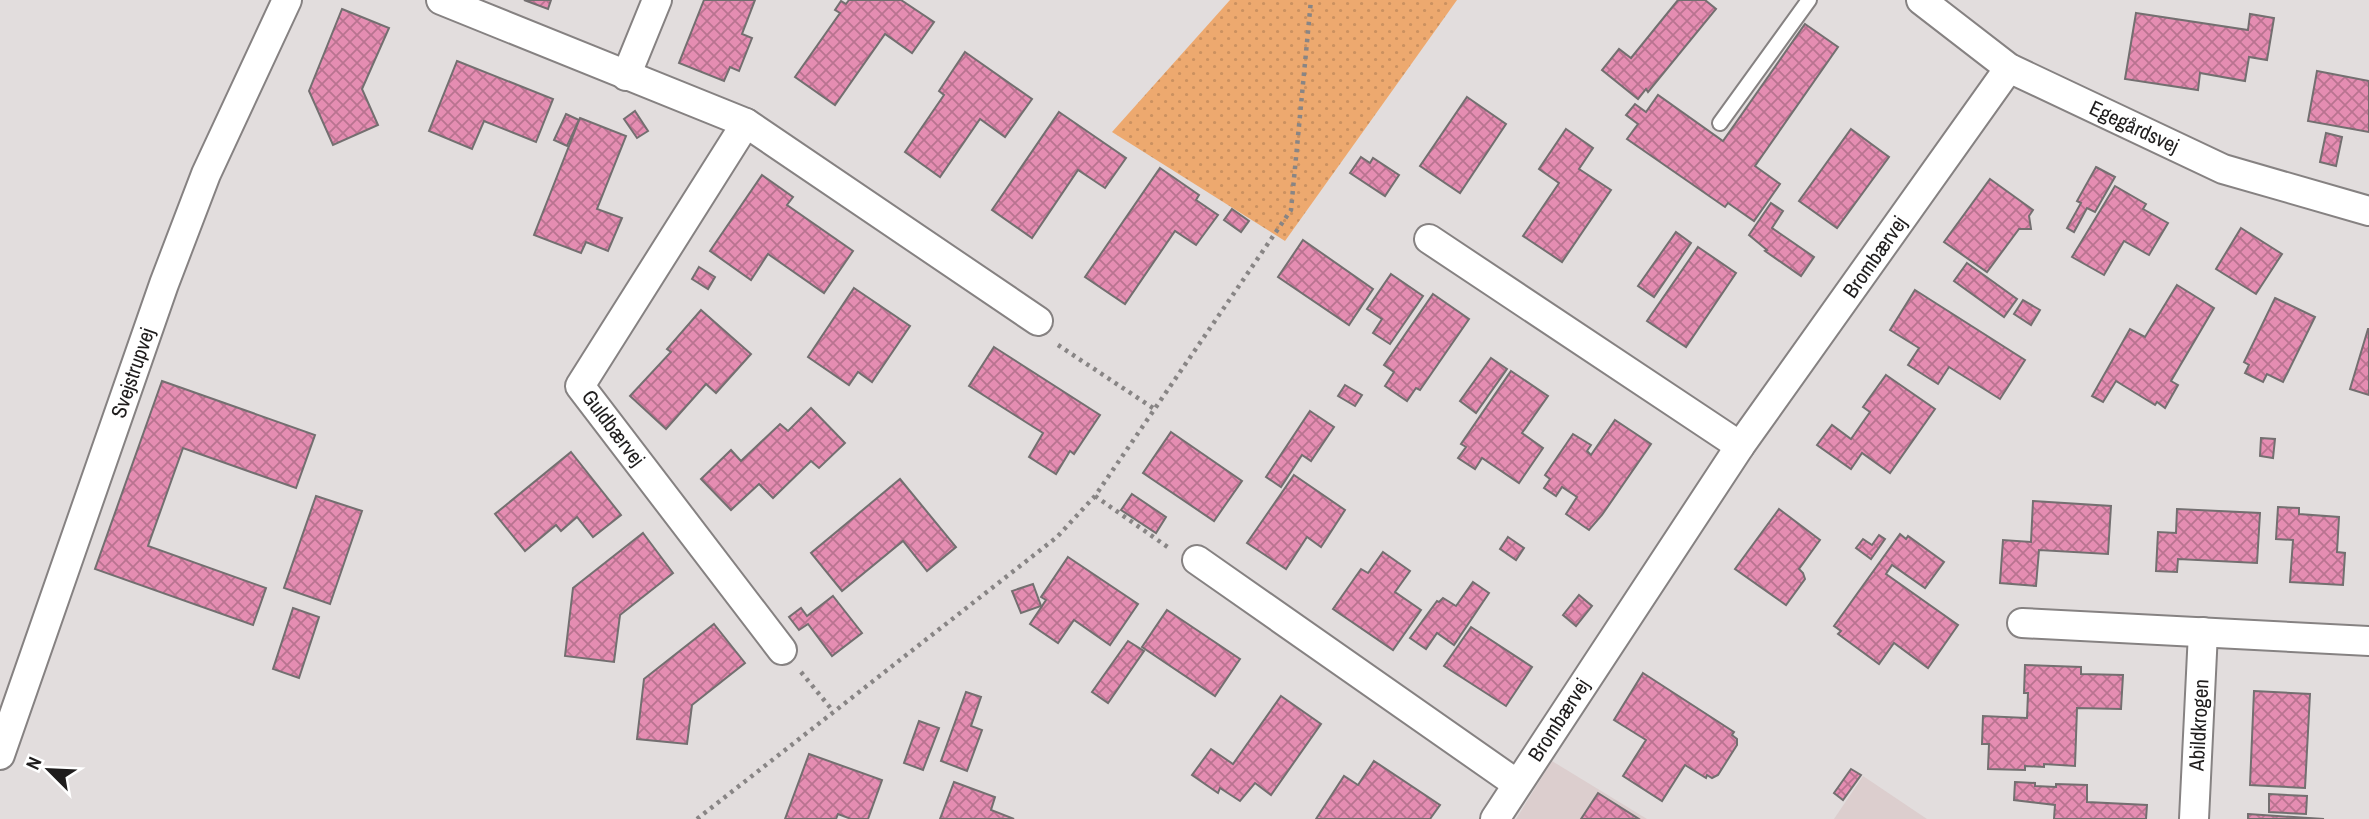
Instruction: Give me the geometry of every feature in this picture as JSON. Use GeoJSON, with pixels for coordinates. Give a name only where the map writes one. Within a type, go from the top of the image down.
{"type":"FeatureCollection","features":[{"type":"Feature","properties":{"kind":"street","name":"Svejstrupvej"},"geometry":{"type":"LineString","coordinates":[[0,755],[164,284],[206,174],[287,0]]}},
{"type":"Feature","properties":{"kind":"street"},"geometry":{"type":"LineString","coordinates":[[441,0],[746,124],[1038,321]]}},
{"type":"Feature","properties":{"kind":"street"},"geometry":{"type":"LineString","coordinates":[[626,76],[657,0]]}},
{"type":"Feature","properties":{"kind":"street","name":"Egegårdsvej"},"geometry":{"type":"LineString","coordinates":[[1921,0],[2009,68],[2223,169],[2369,211]]}},
{"type":"Feature","properties":{"kind":"street","name":"Brombærvej"},"geometry":{"type":"LineString","coordinates":[[1495,819],[1740,446],[2009,68]]}},
{"type":"Feature","properties":{"kind":"street","name":"Guldbærvej"},"geometry":{"type":"LineString","coordinates":[[746,124],[580,386],[782,650]]}},
{"type":"Feature","properties":{"kind":"street"},"geometry":{"type":"LineString","coordinates":[[1429,239],[1740,446]]}},
{"type":"Feature","properties":{"kind":"street","name":"Brombærvej"},"geometry":{"type":"LineString","coordinates":[[1197,560],[1517,784]]}},
{"type":"Feature","properties":{"kind":"street"},"geometry":{"type":"LineString","coordinates":[[2022,623],[2369,641]]}},
{"type":"Feature","properties":{"kind":"street","name":"Abildkrogen"},"geometry":{"type":"LineString","coordinates":[[2194,819],[2203,632]]}},
{"type":"Feature","properties":{"kind":"lane"},"geometry":{"type":"LineString","coordinates":[[1720,123],[1809,0]]}},
{"type":"Feature","properties":{"kind":"path"},"geometry":{"type":"LineString","coordinates":[[697,819],[1057,537],[1095,496],[1291,210],[1311,0]]}},
{"type":"Feature","properties":{"kind":"path"},"geometry":{"type":"LineString","coordinates":[[1038,321],[1037,331],[1153,408]]}},
{"type":"Feature","properties":{"kind":"path"},"geometry":{"type":"LineString","coordinates":[[1095,496],[1180,555],[1197,560]]}},
{"type":"Feature","properties":{"kind":"path"},"geometry":{"type":"LineString","coordinates":[[782,650],[834,712]]}},
{"type":"Feature","properties":{"kind":"shaded area"},"geometry":{"type":"Polygon","coordinates":[[[1230,0],[1457,0],[1285,241],[1112,132],[1230,0]]]}},
{"type":"Feature","properties":{"kind":"shaded area"},"geometry":{"type":"Polygon","coordinates":[[[1552,761],[1647,819],[1516,819],[1552,761]]]}},
{"type":"Feature","properties":{"kind":"shaded area"},"geometry":{"type":"Polygon","coordinates":[[[1863,776],[1927,819],[1834,819],[1863,776]]]}},
{"type":"Feature","properties":{"kind":"building"},"geometry":{"type":"Polygon","coordinates":[[[524,0],[551,0],[548,9],[524,0]]]}},
{"type":"Feature","properties":{"kind":"building"},"geometry":{"type":"Polygon","coordinates":[[[704,0],[755,0],[742,34],[752,38],[739,71],[730,67],[724,81],[679,63],[704,0]]]}},
{"type":"Feature","properties":{"kind":"building"},"geometry":{"type":"Polygon","coordinates":[[[849,0],[901,0],[934,22],[912,53],[885,34],[835,105],[795,77],[840,13],[835,10],[841,1],[846,4],[849,0]]]}},
{"type":"Feature","properties":{"kind":"building"},"geometry":{"type":"Polygon","coordinates":[[[1678,0],[1705,0],[1716,9],[1648,92],[1646,89],[1638,99],[1602,70],[1619,49],[1631,58],[1678,0]]]}},
{"type":"Feature","properties":{"kind":"building"},"geometry":{"type":"Polygon","coordinates":[[[342,9],[389,28],[362,89],[378,125],[333,145],[309,91],[342,9]]]}},
{"type":"Feature","properties":{"kind":"building"},"geometry":{"type":"Polygon","coordinates":[[[2136,13],[2248,30],[2250,14],[2274,18],[2267,60],[2249,57],[2245,81],[2200,73],[2198,90],[2125,79],[2136,13]]]}},
{"type":"Feature","properties":{"kind":"building"},"geometry":{"type":"Polygon","coordinates":[[[1805,24],[1838,47],[1755,166],[1780,184],[1754,221],[1728,203],[1725,207],[1627,139],[1638,124],[1626,115],[1635,104],[1646,112],[1658,95],[1723,141],[1805,24]]]}},
{"type":"Feature","properties":{"kind":"building"},"geometry":{"type":"Polygon","coordinates":[[[965,52],[1032,99],[1005,137],[980,119],[940,177],[905,152],[944,95],[939,91],[965,52]]]}},
{"type":"Feature","properties":{"kind":"building"},"geometry":{"type":"Polygon","coordinates":[[[457,61],[553,99],[536,142],[484,121],[472,149],[429,131],[457,61]]]}},
{"type":"Feature","properties":{"kind":"building"},"geometry":{"type":"Polygon","coordinates":[[[2317,71],[2369,81],[2369,132],[2308,121],[2317,71]]]}},
{"type":"Feature","properties":{"kind":"building"},"geometry":{"type":"Polygon","coordinates":[[[1467,97],[1506,124],[1460,193],[1420,166],[1467,97]]]}},
{"type":"Feature","properties":{"kind":"building"},"geometry":{"type":"Polygon","coordinates":[[[635,111],[648,131],[637,138],[624,119],[635,111]]]}},
{"type":"Feature","properties":{"kind":"building"},"geometry":{"type":"Polygon","coordinates":[[[1059,112],[1126,158],[1105,188],[1078,170],[1032,238],[992,210],[1059,112]]]}},
{"type":"Feature","properties":{"kind":"building"},"geometry":{"type":"Polygon","coordinates":[[[566,114],[579,120],[567,146],[554,140],[566,114]]]}},
{"type":"Feature","properties":{"kind":"building"},"geometry":{"type":"Polygon","coordinates":[[[580,118],[626,136],[597,209],[622,218],[608,251],[586,242],[581,253],[534,235],[580,118]]]}},
{"type":"Feature","properties":{"kind":"building"},"geometry":{"type":"Polygon","coordinates":[[[1566,129],[1593,148],[1579,169],[1611,190],[1562,262],[1523,236],[1559,183],[1539,169],[1566,129]]]}},
{"type":"Feature","properties":{"kind":"building"},"geometry":{"type":"Polygon","coordinates":[[[1851,129],[1889,157],[1837,228],[1799,201],[1851,129]]]}},
{"type":"Feature","properties":{"kind":"building"},"geometry":{"type":"Polygon","coordinates":[[[2326,133],[2342,137],[2336,166],[2320,162],[2326,133]]]}},
{"type":"Feature","properties":{"kind":"building"},"geometry":{"type":"Polygon","coordinates":[[[1361,157],[1370,163],[1373,158],[1399,175],[1385,196],[1350,173],[1361,157]]]}},
{"type":"Feature","properties":{"kind":"building"},"geometry":{"type":"Polygon","coordinates":[[[2096,167],[2115,177],[2095,212],[2087,208],[2074,232],[2067,228],[2081,203],[2077,201],[2096,167]]]}},
{"type":"Feature","properties":{"kind":"building"},"geometry":{"type":"Polygon","coordinates":[[[1160,168],[1199,195],[1196,200],[1218,215],[1196,245],[1175,231],[1125,304],[1085,277],[1160,168]]]}},
{"type":"Feature","properties":{"kind":"building"},"geometry":{"type":"Polygon","coordinates":[[[762,175],[793,197],[787,205],[853,251],[824,293],[768,254],[751,280],[710,251],[762,175]]]}},
{"type":"Feature","properties":{"kind":"building"},"geometry":{"type":"Polygon","coordinates":[[[1990,179],[2033,210],[2029,216],[2031,229],[2019,229],[1987,272],[1944,242],[1990,179]]]}},
{"type":"Feature","properties":{"kind":"building"},"geometry":{"type":"Polygon","coordinates":[[[2115,186],[2146,204],[2143,209],[2168,223],[2149,255],[2124,241],[2104,275],[2072,257],[2115,186]]]}},
{"type":"Feature","properties":{"kind":"building"},"geometry":{"type":"Polygon","coordinates":[[[1771,203],[1783,211],[1772,228],[1814,257],[1801,276],[1765,251],[1767,250],[1749,235],[1771,203]]]}},
{"type":"Feature","properties":{"kind":"building"},"geometry":{"type":"Polygon","coordinates":[[[1232,209],[1249,221],[1241,232],[1224,220],[1232,209]]]}},
{"type":"Feature","properties":{"kind":"building"},"geometry":{"type":"Polygon","coordinates":[[[2241,228],[2282,254],[2256,294],[2216,269],[2241,228]]]}},
{"type":"Feature","properties":{"kind":"building"},"geometry":{"type":"Polygon","coordinates":[[[1676,232],[1691,243],[1654,297],[1638,286],[1676,232]]]}},
{"type":"Feature","properties":{"kind":"building"},"geometry":{"type":"Polygon","coordinates":[[[1303,240],[1373,289],[1349,325],[1278,277],[1303,240]]]}},
{"type":"Feature","properties":{"kind":"building"},"geometry":{"type":"Polygon","coordinates":[[[1698,247],[1736,273],[1686,347],[1647,321],[1698,247]]]}},
{"type":"Feature","properties":{"kind":"building"},"geometry":{"type":"Polygon","coordinates":[[[1967,263],[2017,299],[2004,317],[1954,281],[1967,263]]]}},
{"type":"Feature","properties":{"kind":"building"},"geometry":{"type":"Polygon","coordinates":[[[699,267],[715,277],[708,289],[692,279],[699,267]]]}},
{"type":"Feature","properties":{"kind":"building"},"geometry":{"type":"Polygon","coordinates":[[[1391,274],[1423,296],[1390,344],[1373,333],[1382,319],[1367,309],[1391,274]]]}},
{"type":"Feature","properties":{"kind":"building"},"geometry":{"type":"Polygon","coordinates":[[[2177,285],[2214,308],[2171,381],[2178,385],[2165,408],[2157,402],[2155,405],[2116,381],[2103,402],[2092,396],[2130,329],[2145,337],[2177,285]]]}},
{"type":"Feature","properties":{"kind":"building"},"geometry":{"type":"Polygon","coordinates":[[[854,288],[910,326],[872,382],[858,372],[849,385],[808,357],[854,288]]]}},
{"type":"Feature","properties":{"kind":"building"},"geometry":{"type":"Polygon","coordinates":[[[1915,290],[2025,360],[2000,399],[1949,367],[1938,384],[1908,365],[1919,348],[1890,330],[1915,290]]]}},
{"type":"Feature","properties":{"kind":"building"},"geometry":{"type":"Polygon","coordinates":[[[1433,294],[1469,319],[1420,390],[1416,388],[1407,401],[1385,386],[1394,372],[1384,365],[1433,294]]]}},
{"type":"Feature","properties":{"kind":"building"},"geometry":{"type":"Polygon","coordinates":[[[2275,298],[2315,317],[2283,382],[2267,374],[2263,382],[2245,373],[2249,365],[2244,362],[2275,298]]]}},
{"type":"Feature","properties":{"kind":"building"},"geometry":{"type":"Polygon","coordinates":[[[2023,300],[2040,310],[2031,325],[2014,314],[2023,300]]]}},
{"type":"Feature","properties":{"kind":"building"},"geometry":{"type":"Polygon","coordinates":[[[701,310],[751,354],[716,393],[706,384],[666,429],[630,396],[671,352],[667,349],[701,310]]]}},
{"type":"Feature","properties":{"kind":"building"},"geometry":{"type":"Polygon","coordinates":[[[2369,329],[2369,395],[2350,389],[2369,329]]]}},
{"type":"Feature","properties":{"kind":"building"},"geometry":{"type":"Polygon","coordinates":[[[994,347],[1100,415],[1074,454],[1070,451],[1056,474],[1029,457],[1043,433],[969,386],[994,347]]]}},
{"type":"Feature","properties":{"kind":"building"},"geometry":{"type":"Polygon","coordinates":[[[1491,358],[1507,369],[1476,413],[1460,401],[1491,358]]]}},
{"type":"Feature","properties":{"kind":"building"},"geometry":{"type":"Polygon","coordinates":[[[1511,371],[1548,396],[1522,433],[1543,448],[1519,483],[1482,458],[1475,469],[1458,458],[1466,447],[1461,444],[1511,371]]]}},
{"type":"Feature","properties":{"kind":"building"},"geometry":{"type":"Polygon","coordinates":[[[1886,375],[1935,409],[1890,473],[1862,453],[1851,469],[1817,445],[1832,425],[1851,439],[1870,412],[1863,407],[1886,375]]]}},
{"type":"Feature","properties":{"kind":"building"},"geometry":{"type":"Polygon","coordinates":[[[162,381],[315,435],[296,488],[183,448],[148,546],[266,588],[253,625],[95,569],[162,381]]]}},
{"type":"Feature","properties":{"kind":"building"},"geometry":{"type":"Polygon","coordinates":[[[1345,385],[1362,395],[1355,406],[1338,396],[1345,385]]]}},
{"type":"Feature","properties":{"kind":"building"},"geometry":{"type":"Polygon","coordinates":[[[811,408],[845,443],[819,468],[811,461],[773,498],[759,484],[731,510],[701,479],[731,450],[741,461],[780,424],[788,431],[811,408]]]}},
{"type":"Feature","properties":{"kind":"building"},"geometry":{"type":"Polygon","coordinates":[[[1310,411],[1334,427],[1311,461],[1302,455],[1281,487],[1266,477],[1310,411]]]}},
{"type":"Feature","properties":{"kind":"building"},"geometry":{"type":"Polygon","coordinates":[[[1615,420],[1651,444],[1589,530],[1566,514],[1577,497],[1562,487],[1556,496],[1544,488],[1550,479],[1545,475],[1573,434],[1591,445],[1587,451],[1591,455],[1615,420]]]}},
{"type":"Feature","properties":{"kind":"building"},"geometry":{"type":"Polygon","coordinates":[[[1171,432],[1242,481],[1214,521],[1143,473],[1171,432]]]}},
{"type":"Feature","properties":{"kind":"building"},"geometry":{"type":"Polygon","coordinates":[[[2261,438],[2275,439],[2273,458],[2260,456],[2261,438]]]}},
{"type":"Feature","properties":{"kind":"building"},"geometry":{"type":"Polygon","coordinates":[[[571,452],[621,515],[593,537],[577,517],[561,531],[556,525],[525,551],[495,514],[571,452]]]}},
{"type":"Feature","properties":{"kind":"building"},"geometry":{"type":"Polygon","coordinates":[[[1294,475],[1345,510],[1321,547],[1307,537],[1286,569],[1247,543],[1294,475]]]}},
{"type":"Feature","properties":{"kind":"building"},"geometry":{"type":"Polygon","coordinates":[[[900,479],[956,547],[927,571],[903,541],[842,591],[811,553],[900,479]]]}},
{"type":"Feature","properties":{"kind":"building"},"geometry":{"type":"Polygon","coordinates":[[[1132,494],[1166,517],[1156,533],[1121,510],[1132,494]]]}},
{"type":"Feature","properties":{"kind":"building"},"geometry":{"type":"Polygon","coordinates":[[[316,496],[362,511],[330,604],[284,588],[316,496]]]}},
{"type":"Feature","properties":{"kind":"building"},"geometry":{"type":"Polygon","coordinates":[[[2033,501],[2111,506],[2108,554],[2039,550],[2036,586],[2000,583],[2003,540],[2031,542],[2033,501]]]}},
{"type":"Feature","properties":{"kind":"building"},"geometry":{"type":"Polygon","coordinates":[[[2278,507],[2299,508],[2299,514],[2339,517],[2337,552],[2345,553],[2343,585],[2290,582],[2293,540],[2276,539],[2278,507]]]}},
{"type":"Feature","properties":{"kind":"building"},"geometry":{"type":"Polygon","coordinates":[[[1779,509],[1820,540],[1799,569],[1805,579],[1786,605],[1735,569],[1779,509]]]}},
{"type":"Feature","properties":{"kind":"building"},"geometry":{"type":"Polygon","coordinates":[[[2177,509],[2260,513],[2257,563],[2178,559],[2177,572],[2156,571],[2158,532],[2176,533],[2177,509]]]}},
{"type":"Feature","properties":{"kind":"building"},"geometry":{"type":"Polygon","coordinates":[[[643,533],[673,573],[620,615],[614,662],[565,656],[573,588],[643,533]]]}},
{"type":"Feature","properties":{"kind":"building"},"geometry":{"type":"Polygon","coordinates":[[[1900,534],[1906,539],[1908,536],[1944,562],[1925,588],[1892,565],[1886,574],[1958,625],[1928,668],[1894,643],[1879,664],[1838,634],[1841,631],[1834,626],[1900,534]]]}},
{"type":"Feature","properties":{"kind":"building"},"geometry":{"type":"Polygon","coordinates":[[[1879,535],[1885,539],[1871,559],[1856,548],[1863,539],[1872,545],[1879,535]]]}},
{"type":"Feature","properties":{"kind":"building"},"geometry":{"type":"Polygon","coordinates":[[[1508,537],[1524,548],[1516,560],[1500,549],[1508,537]]]}},
{"type":"Feature","properties":{"kind":"building"},"geometry":{"type":"Polygon","coordinates":[[[1383,552],[1410,571],[1395,592],[1421,610],[1393,650],[1333,609],[1361,569],[1368,573],[1383,552]]]}},
{"type":"Feature","properties":{"kind":"building"},"geometry":{"type":"Polygon","coordinates":[[[1068,557],[1138,604],[1110,645],[1074,620],[1058,643],[1030,624],[1046,600],[1041,597],[1068,557]]]}},
{"type":"Feature","properties":{"kind":"building"},"geometry":{"type":"Polygon","coordinates":[[[1473,582],[1489,593],[1454,645],[1437,633],[1426,649],[1410,638],[1437,601],[1443,598],[1456,606],[1473,582]]]}},
{"type":"Feature","properties":{"kind":"building"},"geometry":{"type":"Polygon","coordinates":[[[1033,584],[1041,606],[1021,613],[1012,591],[1033,584]]]}},
{"type":"Feature","properties":{"kind":"building"},"geometry":{"type":"Polygon","coordinates":[[[1579,595],[1592,606],[1576,626],[1563,615],[1579,595]]]}},
{"type":"Feature","properties":{"kind":"building"},"geometry":{"type":"Polygon","coordinates":[[[833,596],[862,633],[832,656],[808,624],[799,630],[789,617],[801,608],[807,616],[833,596]]]}},
{"type":"Feature","properties":{"kind":"building"},"geometry":{"type":"Polygon","coordinates":[[[293,608],[319,617],[299,678],[273,669],[293,608]]]}},
{"type":"Feature","properties":{"kind":"building"},"geometry":{"type":"Polygon","coordinates":[[[1167,610],[1240,659],[1215,696],[1142,647],[1167,610]]]}},
{"type":"Feature","properties":{"kind":"building"},"geometry":{"type":"Polygon","coordinates":[[[714,624],[745,663],[692,705],[687,744],[637,739],[644,679],[714,624]]]}},
{"type":"Feature","properties":{"kind":"building"},"geometry":{"type":"Polygon","coordinates":[[[1471,627],[1532,667],[1506,706],[1444,666],[1471,627]]]}},
{"type":"Feature","properties":{"kind":"building"},"geometry":{"type":"Polygon","coordinates":[[[1128,641],[1144,651],[1108,703],[1092,692],[1128,641]]]}},
{"type":"Feature","properties":{"kind":"building"},"geometry":{"type":"Polygon","coordinates":[[[2025,665],[2081,667],[2081,674],[2123,675],[2121,709],[2077,708],[2075,766],[2044,764],[2044,767],[2025,766],[2025,770],[1988,769],[1989,744],[1982,744],[1983,716],[2027,718],[2025,665]]]}},
{"type":"Feature","properties":{"kind":"building"},"geometry":{"type":"Polygon","coordinates":[[[1643,673],[1734,732],[1732,735],[1737,739],[1737,745],[1718,775],[1712,778],[1707,775],[1706,778],[1685,765],[1662,801],[1623,776],[1646,740],[1614,720],[1643,673]]]}},
{"type":"Feature","properties":{"kind":"building"},"geometry":{"type":"Polygon","coordinates":[[[2254,691],[2310,694],[2305,788],[2250,785],[2254,691]]]}},
{"type":"Feature","properties":{"kind":"building"},"geometry":{"type":"Polygon","coordinates":[[[966,692],[981,697],[971,726],[982,730],[967,771],[941,761],[966,692]]]}},
{"type":"Feature","properties":{"kind":"building"},"geometry":{"type":"Polygon","coordinates":[[[1281,696],[1321,724],[1271,795],[1255,783],[1240,801],[1220,788],[1218,793],[1192,775],[1211,749],[1233,764],[1281,696]]]}},
{"type":"Feature","properties":{"kind":"building"},"geometry":{"type":"Polygon","coordinates":[[[919,721],[939,728],[923,770],[904,763],[919,721]]]}},
{"type":"Feature","properties":{"kind":"building"},"geometry":{"type":"Polygon","coordinates":[[[809,754],[882,780],[868,819],[851,819],[838,814],[836,819],[785,819],[809,754]]]}},
{"type":"Feature","properties":{"kind":"building"},"geometry":{"type":"Polygon","coordinates":[[[1374,761],[1440,805],[1430,819],[1316,819],[1344,776],[1358,785],[1374,761]]]}},
{"type":"Feature","properties":{"kind":"building"},"geometry":{"type":"Polygon","coordinates":[[[1851,769],[1861,775],[1843,800],[1834,793],[1851,769]]]}},
{"type":"Feature","properties":{"kind":"building"},"geometry":{"type":"Polygon","coordinates":[[[954,782],[995,797],[991,810],[1014,819],[940,819],[954,782]]]}},
{"type":"Feature","properties":{"kind":"building"},"geometry":{"type":"Polygon","coordinates":[[[2015,782],[2056,787],[2056,784],[2087,785],[2087,802],[2147,805],[2146,819],[2054,819],[2055,805],[2014,800],[2015,782]]]}},
{"type":"Feature","properties":{"kind":"building"},"geometry":{"type":"Polygon","coordinates":[[[1598,793],[1639,819],[1581,819],[1598,793]]]}},
{"type":"Feature","properties":{"kind":"building"},"geometry":{"type":"Polygon","coordinates":[[[2269,794],[2307,796],[2306,814],[2269,812],[2269,794]]]}},
{"type":"Feature","properties":{"kind":"building"},"geometry":{"type":"Polygon","coordinates":[[[2248,814],[2324,819],[2248,819],[2248,814]]]}}]}
